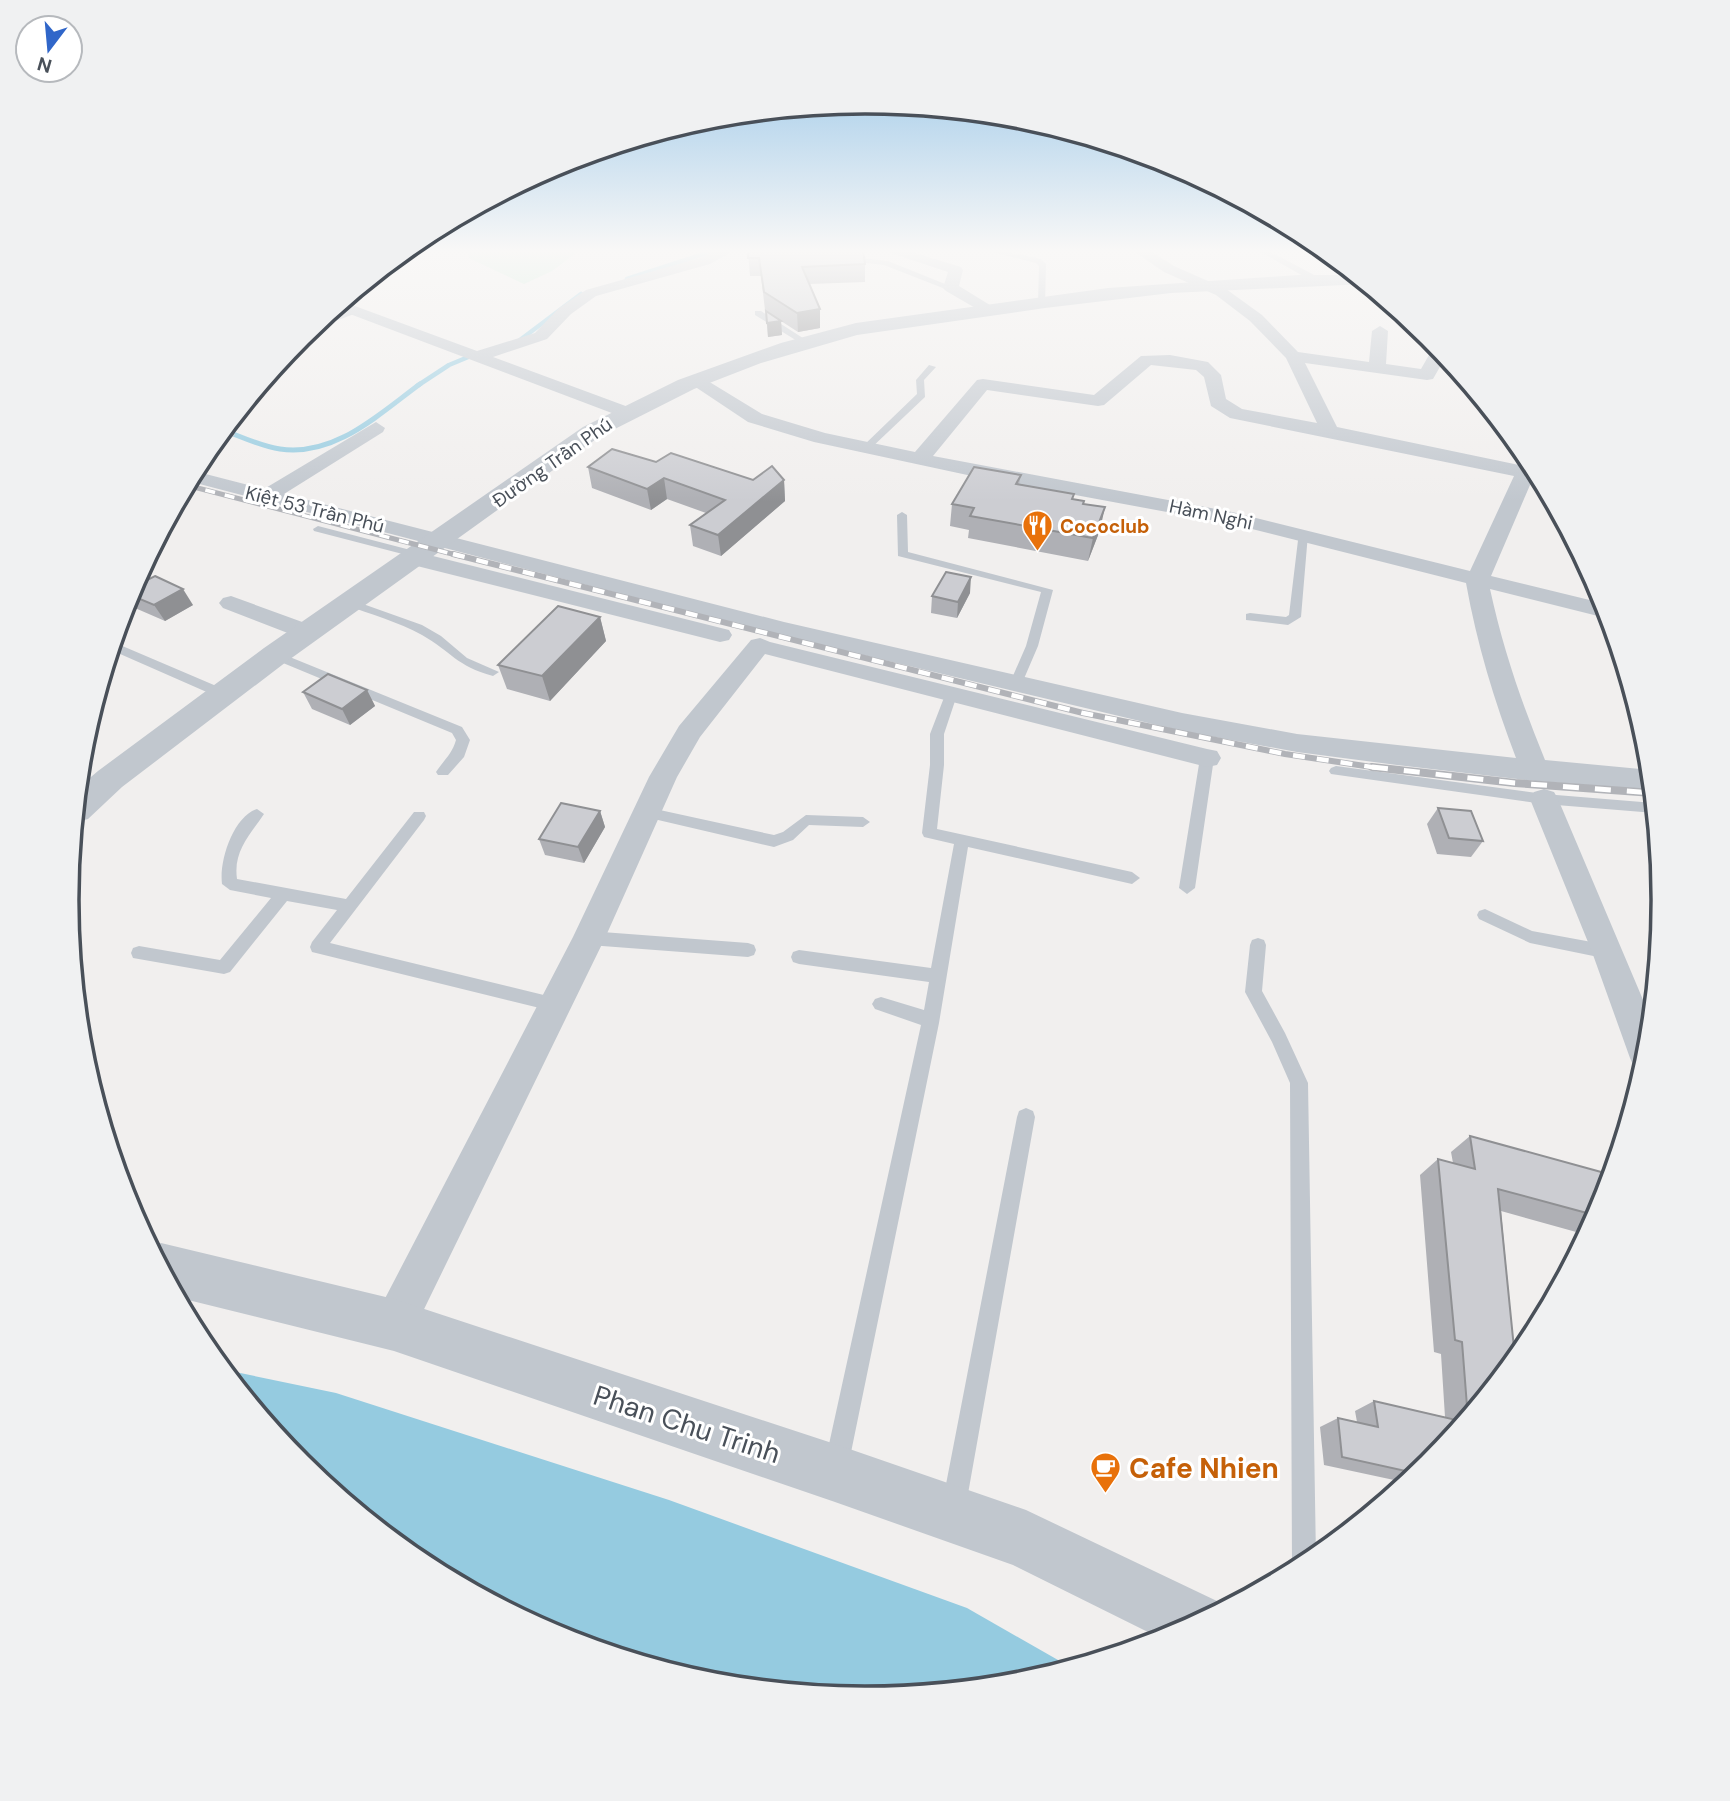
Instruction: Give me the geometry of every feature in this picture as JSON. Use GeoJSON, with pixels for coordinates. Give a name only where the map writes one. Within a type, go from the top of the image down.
{"type":"FeatureCollection","features":[{"type":"Feature","properties":{"kind":"street"},"geometry":{"type":"LineString","coordinates":[[417,334],[625,412]]}},
{"type":"Feature","properties":{"kind":"street"},"geometry":{"type":"LineString","coordinates":[[474,355],[543,334]]}},
{"type":"Feature","properties":{"kind":"street","name":"Đường Trần Phú"},"geometry":{"type":"LineString","coordinates":[[85,801],[110,779],[275,655],[591,432],[625,412],[696,382],[805,342],[836,334]]}},
{"type":"Feature","properties":{"kind":"street"},"geometry":{"type":"LineString","coordinates":[[1272,334],[1293,356],[1330,431]]}},
{"type":"Feature","properties":{"kind":"street"},"geometry":{"type":"LineString","coordinates":[[1377,368],[1380,334]]}},
{"type":"Feature","properties":{"kind":"street"},"geometry":{"type":"LineString","coordinates":[[1293,356],[1427,375],[1435,360]]}},
{"type":"Feature","properties":{"kind":"street"},"geometry":{"type":"LineString","coordinates":[[920,459],[983,384],[1098,401],[1147,360],[1170,360],[1202,366],[1212,375],[1217,402],[1237,414],[1519,464]]}},
{"type":"Feature","properties":{"kind":"street","name":"Hàm Nghi"},"geometry":{"type":"LineString","coordinates":[[696,382],[755,418],[784,428],[866,448],[1137,499],[1303,534],[1477,581],[1594,609]]}},
{"type":"Feature","properties":{"kind":"street"},"geometry":{"type":"LineString","coordinates":[[265,496],[376,428]]}},
{"type":"Feature","properties":{"kind":"street"},"geometry":{"type":"LineString","coordinates":[[1525,473],[1477,581],[1488,636],[1506,698],[1639,1035]]}},
{"type":"Feature","properties":{"kind":"street","name":"Kiệt 53 Trần Phú"},"geometry":{"type":"LineString","coordinates":[[202,479],[767,625],[1182,722],[1540,785],[1642,780]]}},
{"type":"Feature","properties":{"kind":"street"},"geometry":{"type":"LineString","coordinates":[[415,557],[1207,758]]}},
{"type":"Feature","properties":{"kind":"street"},"geometry":{"type":"LineString","coordinates":[[231,603],[307,632]]}},
{"type":"Feature","properties":{"kind":"street"},"geometry":{"type":"LineString","coordinates":[[394,1325],[556,1005],[646,813],[689,732],[760,645]]}},
{"type":"Feature","properties":{"kind":"street","name":"Phan Chu Trinh"},"geometry":{"type":"LineString","coordinates":[[172,1272],[394,1325],[835,1473],[1026,1539],[1186,1618]]}},
{"type":"Feature","properties":{"kind":"lane"},"geometry":{"type":"LineString","coordinates":[[792,334],[805,342]]}},
{"type":"Feature","properties":{"kind":"lane"},"geometry":{"type":"LineString","coordinates":[[866,448],[922,395],[920,380],[932,367]]}},
{"type":"Feature","properties":{"kind":"lane"},"geometry":{"type":"LineString","coordinates":[[902,515],[902,554],[1047,590],[1032,646],[1015,685]]}},
{"type":"Feature","properties":{"kind":"lane"},"geometry":{"type":"LineString","coordinates":[[318,529],[415,557]]}},
{"type":"Feature","properties":{"kind":"lane"},"geometry":{"type":"LineString","coordinates":[[1250,617],[1287,621],[1295,617],[1303,534]]}},
{"type":"Feature","properties":{"kind":"lane"},"geometry":{"type":"LineString","coordinates":[[349,603],[426,632],[445,643],[463,663],[492,672]]}},
{"type":"Feature","properties":{"kind":"lane"},"geometry":{"type":"LineString","coordinates":[[120,649],[223,694]]}},
{"type":"Feature","properties":{"kind":"lane"},"geometry":{"type":"LineString","coordinates":[[275,655],[457,730],[463,740],[458,754],[443,772]]}},
{"type":"Feature","properties":{"kind":"lane"},"geometry":{"type":"LineString","coordinates":[[951,695],[937,734],[937,765],[929,833],[1132,878]]}},
{"type":"Feature","properties":{"kind":"lane"},"geometry":{"type":"LineString","coordinates":[[1187,888],[1207,758]]}},
{"type":"Feature","properties":{"kind":"lane"},"geometry":{"type":"LineString","coordinates":[[1336,771],[1540,785],[1646,806]]}},
{"type":"Feature","properties":{"kind":"lane"},"geometry":{"type":"LineString","coordinates":[[646,813],[774,841],[788,836],[806,820],[863,822]]}},
{"type":"Feature","properties":{"kind":"lane"},"geometry":{"type":"LineString","coordinates":[[257,814],[235,844],[230,884],[348,906]]}},
{"type":"Feature","properties":{"kind":"lane"},"geometry":{"type":"LineString","coordinates":[[419,816],[318,947],[556,1005]]}},
{"type":"Feature","properties":{"kind":"lane"},"geometry":{"type":"LineString","coordinates":[[835,1473],[930,1023],[962,841]]}},
{"type":"Feature","properties":{"kind":"lane"},"geometry":{"type":"LineString","coordinates":[[139,953],[225,967],[284,893]]}},
{"type":"Feature","properties":{"kind":"lane"},"geometry":{"type":"LineString","coordinates":[[1485,915],[1509,930],[1536,940],[1608,952]]}},
{"type":"Feature","properties":{"kind":"lane"},"geometry":{"type":"LineString","coordinates":[[589,938],[748,950]]}},
{"type":"Feature","properties":{"kind":"lane"},"geometry":{"type":"LineString","coordinates":[[1258,945],[1253,992],[1279,1038],[1299,1083],[1304,1553]]}},
{"type":"Feature","properties":{"kind":"lane"},"geometry":{"type":"LineString","coordinates":[[799,957],[938,976]]}},
{"type":"Feature","properties":{"kind":"lane"},"geometry":{"type":"LineString","coordinates":[[881,1004],[925,1018],[930,1023]]}},
{"type":"Feature","properties":{"kind":"lane"},"geometry":{"type":"LineString","coordinates":[[953,1514],[1026,1116]]}},
{"type":"Feature","properties":{"kind":"water"},"geometry":{"type":"Polygon","coordinates":[[[236,1372],[336,1393],[669,1500],[967,1608],[1061,1662],[968,1680],[865,1687],[762,1680],[712,1672],[612,1645],[517,1606],[428,1554],[386,1524],[309,1456],[274,1419],[236,1372]]]}},
{"type":"Feature","properties":{"kind":"building"},"geometry":{"type":"Polygon","coordinates":[[[612,449],[656,462],[671,453],[753,480],[772,466],[784,480],[718,535],[690,525],[725,500],[664,478],[647,489],[588,467],[612,449]]]}},
{"type":"Feature","properties":{"kind":"building"},"geometry":{"type":"Polygon","coordinates":[[[974,467],[1021,475],[1016,484],[1074,494],[1072,499],[1084,501],[1083,504],[1105,507],[1093,538],[970,516],[974,508],[952,504],[974,467]]]}},
{"type":"Feature","properties":{"kind":"building"},"geometry":{"type":"Polygon","coordinates":[[[946,572],[971,577],[958,602],[932,596],[946,572]]]}},
{"type":"Feature","properties":{"kind":"building"},"geometry":{"type":"Polygon","coordinates":[[[155,576],[183,589],[154,605],[140,599],[148,579],[155,576]]]}},
{"type":"Feature","properties":{"kind":"building"},"geometry":{"type":"Polygon","coordinates":[[[558,606],[600,617],[542,676],[498,665],[558,606]]]}},
{"type":"Feature","properties":{"kind":"building"},"geometry":{"type":"Polygon","coordinates":[[[328,674],[367,690],[342,709],[303,692],[328,674]]]}},
{"type":"Feature","properties":{"kind":"building"},"geometry":{"type":"Polygon","coordinates":[[[561,803],[600,811],[578,847],[539,839],[561,803]]]}},
{"type":"Feature","properties":{"kind":"building"},"geometry":{"type":"Polygon","coordinates":[[[1438,808],[1471,811],[1483,841],[1449,838],[1438,808]]]}},
{"type":"Feature","properties":{"kind":"building"},"geometry":{"type":"Polygon","coordinates":[[[1470,1136],[1602,1172],[1586,1213],[1498,1189],[1514,1345],[1467,1406],[1462,1342],[1455,1340],[1438,1159],[1475,1169],[1470,1136]]]}},
{"type":"Feature","properties":{"kind":"building"},"geometry":{"type":"Polygon","coordinates":[[[1374,1401],[1455,1420],[1405,1471],[1342,1457],[1338,1418],[1378,1427],[1374,1401]]]}},
{"type":"Feature","properties":{"kind":"waterway"},"geometry":{"type":"LineString","coordinates":[[520,340],[528,334]]}},
{"type":"Feature","properties":{"kind":"waterway"},"geometry":{"type":"LineString","coordinates":[[420,384],[449,365],[473,355]]}},
{"type":"Feature","properties":{"kind":"waterway"},"geometry":{"type":"LineString","coordinates":[[233,434],[280,449],[300,450],[319,446],[355,431],[420,384]]}},
{"type":"Feature","properties":{"kind":"railway"},"geometry":{"type":"LineString","coordinates":[[196,488],[460,556]]}},
{"type":"Feature","properties":{"kind":"railway"},"geometry":{"type":"LineString","coordinates":[[453,554],[1083,713],[1285,754],[1385,769]]}},
{"type":"Feature","properties":{"kind":"railway"},"geometry":{"type":"LineString","coordinates":[[1372,767],[1515,783],[1644,792]]}},
{"type":"Feature","properties":{"kind":"place","name":"Cococlub"},"geometry":{"type":"Point","coordinates":[1037,553]}},
{"type":"Feature","properties":{"kind":"place","name":"Cafe Nhien"},"geometry":{"type":"Point","coordinates":[1106,1495]}}]}
